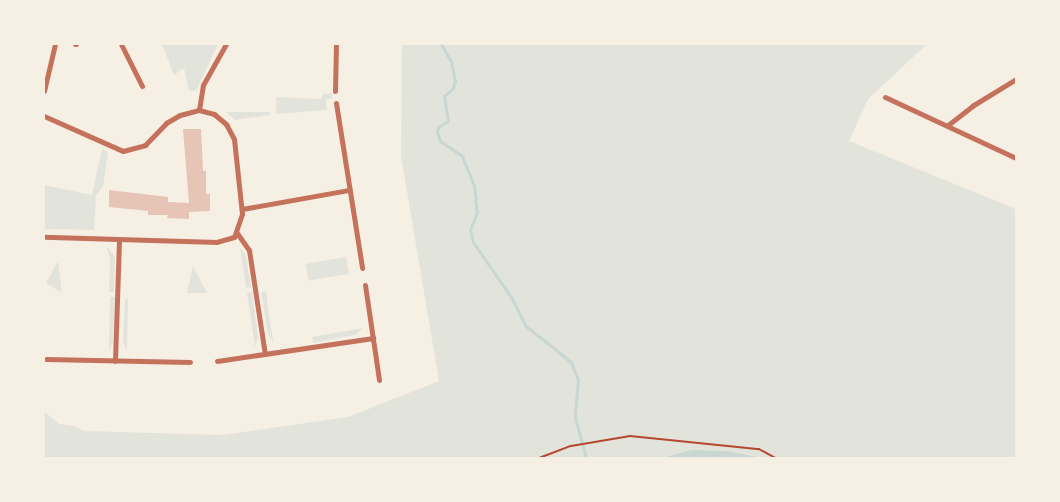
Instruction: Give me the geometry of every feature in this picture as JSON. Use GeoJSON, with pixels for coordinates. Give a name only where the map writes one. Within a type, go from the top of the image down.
{"type":"FeatureCollection","features":[{"type":"Feature","properties":{"kind":"street"},"geometry":{"type":"LineString","coordinates":[[44,91],[55,44]]}},
{"type":"Feature","properties":{"kind":"street"},"geometry":{"type":"LineString","coordinates":[[121,44],[142,86]]}},
{"type":"Feature","properties":{"kind":"street"},"geometry":{"type":"LineString","coordinates":[[199,110],[203,85],[226,44]]}},
{"type":"Feature","properties":{"kind":"street"},"geometry":{"type":"LineString","coordinates":[[335,90],[336,44]]}},
{"type":"Feature","properties":{"kind":"street"},"geometry":{"type":"LineString","coordinates":[[948,126],[972,106],[1016,79]]}},
{"type":"Feature","properties":{"kind":"street"},"geometry":{"type":"LineString","coordinates":[[884,97],[1016,158]]}},
{"type":"Feature","properties":{"kind":"street"},"geometry":{"type":"LineString","coordinates":[[336,103],[362,268]]}},
{"type":"Feature","properties":{"kind":"street"},"geometry":{"type":"LineString","coordinates":[[44,116],[123,151],[145,144],[176,116],[199,110],[220,119],[234,137],[242,209],[242,219],[237,233],[224,241],[187,243],[46,238]]}},
{"type":"Feature","properties":{"kind":"street"},"geometry":{"type":"LineString","coordinates":[[242,209],[349,190]]}},
{"type":"Feature","properties":{"kind":"street"},"geometry":{"type":"LineString","coordinates":[[237,233],[249,250],[265,354]]}},
{"type":"Feature","properties":{"kind":"street"},"geometry":{"type":"LineString","coordinates":[[115,361],[119,241]]}},
{"type":"Feature","properties":{"kind":"street"},"geometry":{"type":"LineString","coordinates":[[365,285],[379,380]]}},
{"type":"Feature","properties":{"kind":"street"},"geometry":{"type":"LineString","coordinates":[[217,361],[373,338]]}},
{"type":"Feature","properties":{"kind":"street"},"geometry":{"type":"LineString","coordinates":[[46,359],[190,362]]}},
{"type":"Feature","properties":{"kind":"path"},"geometry":{"type":"LineString","coordinates":[[539,458],[571,446],[630,436],[714,442],[759,449],[775,458]]}},
{"type":"Feature","properties":{"kind":"shaded area"},"geometry":{"type":"Polygon","coordinates":[[[162,44],[218,44],[196,91],[189,91],[184,68],[174,75],[162,44]]]}},
{"type":"Feature","properties":{"kind":"shaded area"},"geometry":{"type":"Polygon","coordinates":[[[402,44],[927,44],[868,99],[849,141],[1016,209],[1016,458],[44,458],[44,411],[59,424],[75,426],[84,431],[223,435],[348,417],[439,381],[401,156],[402,44]]]}},
{"type":"Feature","properties":{"kind":"shaded area"},"geometry":{"type":"Polygon","coordinates":[[[332,93],[332,98],[326,100],[327,110],[276,114],[276,97],[321,99],[323,94],[332,93]]]}},
{"type":"Feature","properties":{"kind":"shaded area"},"geometry":{"type":"Polygon","coordinates":[[[226,112],[270,112],[270,115],[235,120],[226,112]]]}},
{"type":"Feature","properties":{"kind":"shaded area"},"geometry":{"type":"Polygon","coordinates":[[[102,149],[108,152],[103,187],[96,195],[94,230],[44,229],[44,185],[92,195],[102,149]]]}},
{"type":"Feature","properties":{"kind":"shaded area"},"geometry":{"type":"Polygon","coordinates":[[[106,245],[115,257],[114,292],[109,292],[110,259],[106,245]]]}},
{"type":"Feature","properties":{"kind":"shaded area"},"geometry":{"type":"Polygon","coordinates":[[[240,247],[246,256],[251,287],[246,288],[240,247]]]}},
{"type":"Feature","properties":{"kind":"shaded area"},"geometry":{"type":"Polygon","coordinates":[[[346,257],[349,274],[309,281],[306,264],[346,257]]]}},
{"type":"Feature","properties":{"kind":"shaded area"},"geometry":{"type":"Polygon","coordinates":[[[58,261],[62,293],[46,283],[58,261]]]}},
{"type":"Feature","properties":{"kind":"shaded area"},"geometry":{"type":"Polygon","coordinates":[[[193,266],[207,293],[187,293],[193,266]]]}},
{"type":"Feature","properties":{"kind":"shaded area"},"geometry":{"type":"Polygon","coordinates":[[[266,291],[274,343],[268,334],[261,292],[266,291]]]}},
{"type":"Feature","properties":{"kind":"shaded area"},"geometry":{"type":"Polygon","coordinates":[[[252,292],[258,337],[255,347],[247,293],[252,292]]]}},
{"type":"Feature","properties":{"kind":"shaded area"},"geometry":{"type":"Polygon","coordinates":[[[110,297],[115,297],[113,342],[109,350],[110,297]]]}},
{"type":"Feature","properties":{"kind":"shaded area"},"geometry":{"type":"Polygon","coordinates":[[[125,299],[128,299],[127,350],[123,342],[125,299]]]}},
{"type":"Feature","properties":{"kind":"shaded area"},"geometry":{"type":"Polygon","coordinates":[[[363,328],[355,335],[313,343],[312,337],[363,328]]]}},
{"type":"Feature","properties":{"kind":"shaded area"},"geometry":{"type":"Polygon","coordinates":[[[692,450],[727,451],[761,458],[662,458],[692,450]]]}},
{"type":"Feature","properties":{"kind":"building"},"geometry":{"type":"Polygon","coordinates":[[[183,129],[201,129],[203,171],[206,171],[206,194],[210,194],[210,211],[189,212],[189,219],[167,218],[168,215],[148,215],[148,211],[109,207],[109,190],[168,197],[168,202],[189,203],[183,129]]]}},
{"type":"Feature","properties":{"kind":"waterway"},"geometry":{"type":"LineString","coordinates":[[441,44],[451,61],[455,81],[453,88],[444,96],[448,121],[438,127],[437,132],[440,141],[462,156],[474,185],[477,212],[470,230],[473,242],[511,297],[526,326],[571,362],[578,380],[575,417],[586,458]]}}]}
